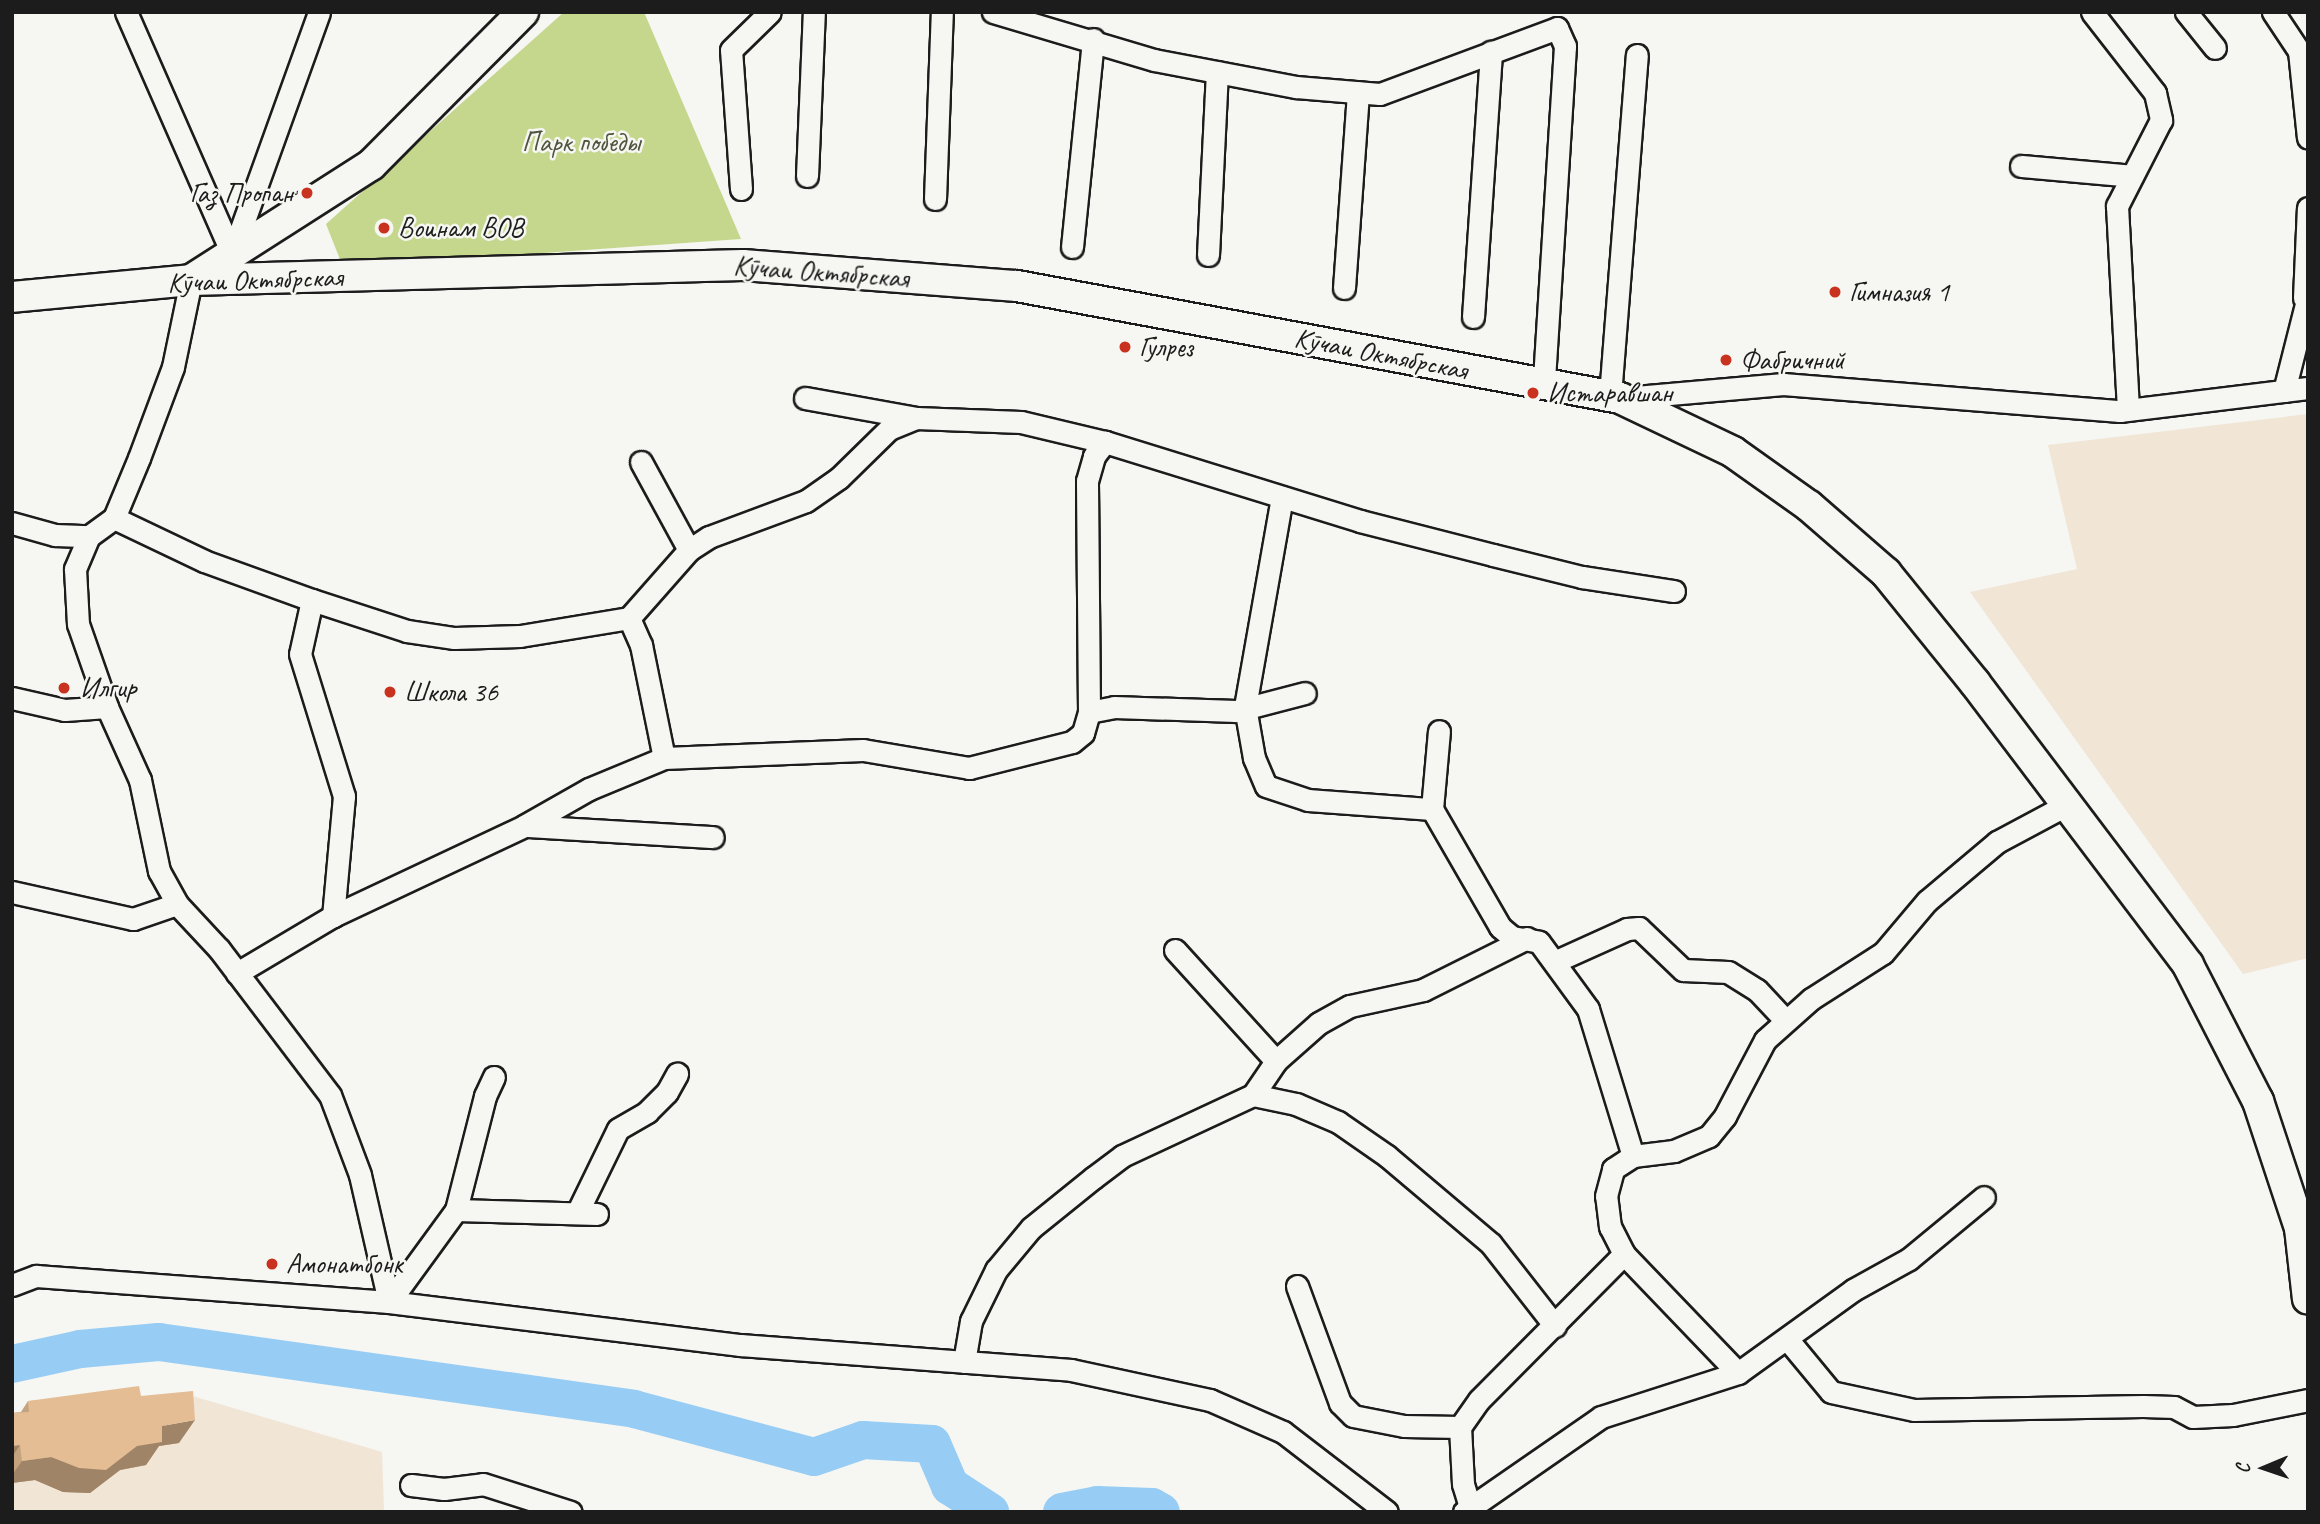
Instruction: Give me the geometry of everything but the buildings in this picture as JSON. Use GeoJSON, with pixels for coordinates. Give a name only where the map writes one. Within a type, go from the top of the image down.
{"type":"FeatureCollection","features":[{"type":"Feature","properties":{"kind":"main road"},"geometry":{"type":"LineString","coordinates":[[191,280],[371,165],[523,12]]}},
{"type":"Feature","properties":{"kind":"main road","name":"Кӯчаи Октябрская"},"geometry":{"type":"LineString","coordinates":[[12,297],[191,280],[743,265],[1017,286],[1615,397],[1733,452],[1808,506],[1886,573],[2066,804],[2188,965],[2258,1101],[2300,1228],[2308,1299]]}},
{"type":"Feature","properties":{"kind":"street"},"geometry":{"type":"LineString","coordinates":[[126,12],[233,254]]}},
{"type":"Feature","properties":{"kind":"street"},"geometry":{"type":"LineString","coordinates":[[233,254],[319,12]]}},
{"type":"Feature","properties":{"kind":"street"},"geometry":{"type":"LineString","coordinates":[[741,189],[732,50],[770,12]]}},
{"type":"Feature","properties":{"kind":"street"},"geometry":{"type":"LineString","coordinates":[[807,176],[814,12]]}},
{"type":"Feature","properties":{"kind":"street"},"geometry":{"type":"LineString","coordinates":[[935,199],[943,12]]}},
{"type":"Feature","properties":{"kind":"street"},"geometry":{"type":"LineString","coordinates":[[993,12],[1029,17],[1154,60],[1296,87],[1380,93],[1491,52],[1557,20],[1565,46],[1544,384]]}},
{"type":"Feature","properties":{"kind":"street"},"geometry":{"type":"LineString","coordinates":[[2092,12],[2155,93],[2161,120],[2117,206],[2128,410]]}},
{"type":"Feature","properties":{"kind":"street"},"geometry":{"type":"LineString","coordinates":[[2186,12],[2215,48]]}},
{"type":"Feature","properties":{"kind":"street"},"geometry":{"type":"LineString","coordinates":[[2273,12],[2300,51],[2308,138]]}},
{"type":"Feature","properties":{"kind":"street"},"geometry":{"type":"LineString","coordinates":[[1072,247],[1093,39]]}},
{"type":"Feature","properties":{"kind":"street"},"geometry":{"type":"LineString","coordinates":[[1473,317],[1491,52]]}},
{"type":"Feature","properties":{"kind":"street"},"geometry":{"type":"LineString","coordinates":[[1636,55],[1615,397],[1783,384],[2128,410],[2308,388]]}},
{"type":"Feature","properties":{"kind":"street"},"geometry":{"type":"LineString","coordinates":[[1208,255],[1217,72]]}},
{"type":"Feature","properties":{"kind":"street"},"geometry":{"type":"LineString","coordinates":[[1344,288],[1358,92]]}},
{"type":"Feature","properties":{"kind":"street"},"geometry":{"type":"LineString","coordinates":[[2021,166],[2132,177]]}},
{"type":"Feature","properties":{"kind":"street"},"geometry":{"type":"LineString","coordinates":[[2284,390],[2306,297],[2308,208]]}},
{"type":"Feature","properties":{"kind":"street"},"geometry":{"type":"LineString","coordinates":[[191,280],[173,367],[114,518],[89,536],[75,569],[78,624],[107,707],[140,780],[159,871],[177,904],[237,973],[330,1095],[360,1175],[389,1302]]}},
{"type":"Feature","properties":{"kind":"street"},"geometry":{"type":"LineString","coordinates":[[805,398],[916,418],[1021,422],[1105,442],[1282,497],[1582,577],[1674,591]]}},
{"type":"Feature","properties":{"kind":"street"},"geometry":{"type":"LineString","coordinates":[[114,518],[204,561],[407,631],[454,638],[520,636],[629,618],[689,550],[709,537],[806,501],[839,478],[889,429],[916,418]]}},
{"type":"Feature","properties":{"kind":"street"},"geometry":{"type":"LineString","coordinates":[[237,973],[333,916],[524,826],[589,789],[664,758],[863,750],[970,768],[1072,743],[1083,733],[1090,712],[1087,481],[1094,456],[1105,442]]}},
{"type":"Feature","properties":{"kind":"street"},"geometry":{"type":"LineString","coordinates":[[641,461],[689,550]]}},
{"type":"Feature","properties":{"kind":"street"},"geometry":{"type":"LineString","coordinates":[[1282,497],[1245,707],[1254,758],[1266,786],[1308,800],[1432,809]]}},
{"type":"Feature","properties":{"kind":"street"},"geometry":{"type":"LineString","coordinates":[[12,523],[44,534],[89,536]]}},
{"type":"Feature","properties":{"kind":"street"},"geometry":{"type":"LineString","coordinates":[[312,600],[300,654],[344,796],[333,916]]}},
{"type":"Feature","properties":{"kind":"street"},"geometry":{"type":"LineString","coordinates":[[629,618],[641,645],[664,758]]}},
{"type":"Feature","properties":{"kind":"street"},"geometry":{"type":"LineString","coordinates":[[1090,712],[1114,706],[1236,711],[1306,693]]}},
{"type":"Feature","properties":{"kind":"street"},"geometry":{"type":"LineString","coordinates":[[12,698],[65,710],[107,707]]}},
{"type":"Feature","properties":{"kind":"street"},"geometry":{"type":"LineString","coordinates":[[1439,731],[1432,809],[1500,927],[1513,937],[1539,942],[1588,1009],[1633,1156]]}},
{"type":"Feature","properties":{"kind":"street"},"geometry":{"type":"LineString","coordinates":[[1738,1373],[1623,1254],[1610,1227],[1606,1196],[1613,1169],[1633,1156],[1674,1152],[1709,1136],[1725,1116],[1765,1040],[1811,999],[1883,954],[1927,901],[1997,842],[2066,804]]}},
{"type":"Feature","properties":{"kind":"street"},"geometry":{"type":"LineString","coordinates":[[524,826],[713,837]]}},
{"type":"Feature","properties":{"kind":"street"},"geometry":{"type":"LineString","coordinates":[[12,892],[133,919],[177,904]]}},
{"type":"Feature","properties":{"kind":"street"},"geometry":{"type":"LineString","coordinates":[[1554,962],[1627,929],[1639,928],[1683,970],[1728,972],[1756,990],[1786,1021]]}},
{"type":"Feature","properties":{"kind":"street"},"geometry":{"type":"LineString","coordinates":[[964,1362],[971,1321],[996,1270],[1031,1228],[1122,1156],[1253,1095],[1276,1061],[1320,1023],[1350,1006],[1423,990],[1527,938]]}},
{"type":"Feature","properties":{"kind":"street"},"geometry":{"type":"LineString","coordinates":[[1175,950],[1276,1061]]}},
{"type":"Feature","properties":{"kind":"street"},"geometry":{"type":"LineString","coordinates":[[456,1210],[587,1213],[618,1129],[647,1112],[667,1092],[677,1074]]}},
{"type":"Feature","properties":{"kind":"street"},"geometry":{"type":"LineString","coordinates":[[389,1302],[456,1210],[485,1096],[494,1077]]}},
{"type":"Feature","properties":{"kind":"street"},"geometry":{"type":"LineString","coordinates":[[1253,1095],[1296,1104],[1338,1122],[1387,1156],[1491,1244],[1555,1326]]}},
{"type":"Feature","properties":{"kind":"street"},"geometry":{"type":"LineString","coordinates":[[1623,1254],[1555,1326],[1479,1400],[1460,1427],[1467,1510],[1601,1417],[1738,1373],[1788,1340],[1853,1290],[1909,1259],[1984,1196]]}},
{"type":"Feature","properties":{"kind":"street"},"geometry":{"type":"LineString","coordinates":[[12,1285],[36,1276],[389,1302],[740,1345],[1071,1370],[1210,1399],[1283,1432],[1387,1512]]}},
{"type":"Feature","properties":{"kind":"street"},"geometry":{"type":"LineString","coordinates":[[1297,1286],[1340,1403],[1353,1416],[1404,1426],[1460,1427]]}},
{"type":"Feature","properties":{"kind":"street"},"geometry":{"type":"LineString","coordinates":[[1788,1340],[1831,1392],[1914,1410],[2143,1406],[2174,1407],[2193,1417],[2233,1415],[2308,1400]]}},
{"type":"Feature","properties":{"kind":"street"},"geometry":{"type":"LineString","coordinates":[[411,1485],[444,1489],[483,1484],[571,1512]]}},
{"type":"Feature","properties":{"kind":"shaded area"},"geometry":{"type":"Polygon","coordinates":[[[2308,414],[2308,958],[2243,974],[1970,592],[2077,569],[2048,445],[2308,414]]]}},
{"type":"Feature","properties":{"kind":"shaded area"},"geometry":{"type":"Polygon","coordinates":[[[189,1395],[382,1452],[384,1512],[12,1512],[12,1420],[189,1395]]]}},
{"type":"Feature","properties":{"kind":"green space","name":"Парк победы"},"geometry":{"type":"Polygon","coordinates":[[[564,12],[644,12],[741,239],[343,267],[326,224],[564,12]]]}},
{"type":"Feature","properties":{"kind":"waterway"},"geometry":{"type":"LineString","coordinates":[[12,1364],[80,1349],[159,1342],[634,1409],[814,1457],[863,1440],[932,1444],[950,1486],[990,1512]]}},
{"type":"Feature","properties":{"kind":"waterway"},"geometry":{"type":"LineString","coordinates":[[1062,1512],[1097,1505],[1152,1507],[1161,1512]]}},
{"type":"Feature","properties":{"kind":"place","name":"Газ Пропан"},"geometry":{"type":"Point","coordinates":[307,193]}},
{"type":"Feature","properties":{"kind":"place","name":"Воинам ВОВ"},"geometry":{"type":"Point","coordinates":[384,228]}},
{"type":"Feature","properties":{"kind":"place","name":"Гимназия 1"},"geometry":{"type":"Point","coordinates":[1835,292]}},
{"type":"Feature","properties":{"kind":"place","name":"Гулрез"},"geometry":{"type":"Point","coordinates":[1125,347]}},
{"type":"Feature","properties":{"kind":"place","name":"Фабричний"},"geometry":{"type":"Point","coordinates":[1726,360]}},
{"type":"Feature","properties":{"kind":"place","name":"Истаравшан"},"geometry":{"type":"Point","coordinates":[1533,393]}},
{"type":"Feature","properties":{"kind":"place","name":"Илгир"},"geometry":{"type":"Point","coordinates":[64,688]}},
{"type":"Feature","properties":{"kind":"place","name":"Школа 36"},"geometry":{"type":"Point","coordinates":[390,692]}},
{"type":"Feature","properties":{"kind":"place","name":"Амонатбонк"},"geometry":{"type":"Point","coordinates":[272,1264]}}]}
